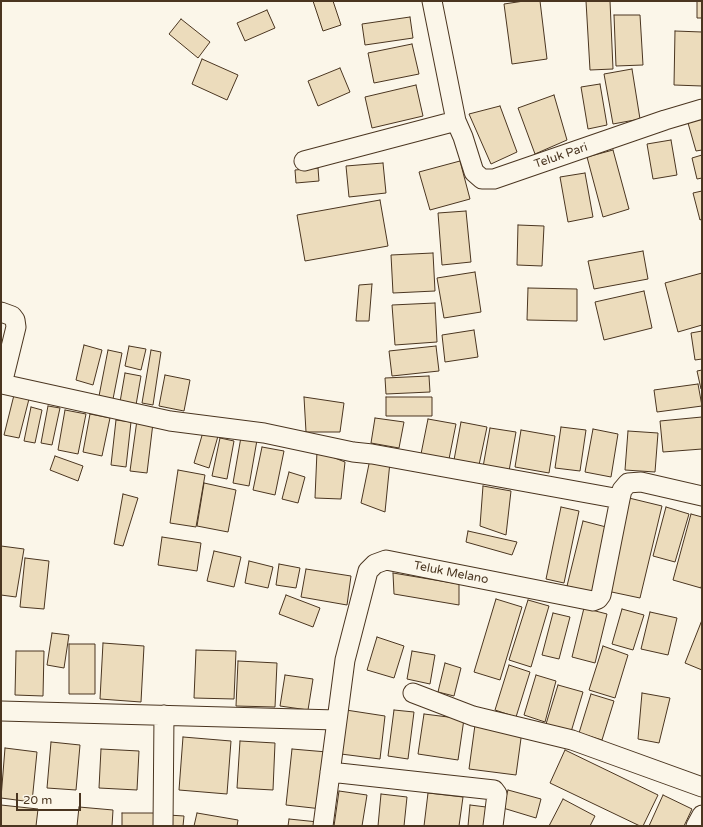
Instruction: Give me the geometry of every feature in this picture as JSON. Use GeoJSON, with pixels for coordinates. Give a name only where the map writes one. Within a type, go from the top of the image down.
{"type":"FeatureCollection","features":[{"type":"Feature","properties":{"kind":"street","name":"Teluk Pari"},"geometry":{"type":"LineString","coordinates":[[432,1],[456,121],[463,137],[474,172],[482,179],[494,179],[665,120],[702,109]]}},
{"type":"Feature","properties":{"kind":"street"},"geometry":{"type":"LineString","coordinates":[[304,161],[456,121]]}},
{"type":"Feature","properties":{"kind":"street"},"geometry":{"type":"LineString","coordinates":[[1,312],[12,316],[15,320],[16,327],[2,384],[170,421],[264,433],[353,452],[372,454],[620,499]]}},
{"type":"Feature","properties":{"kind":"street","name":"Teluk Melano"},"geometry":{"type":"LineString","coordinates":[[323,826],[345,660],[368,571],[375,564],[386,560],[593,601],[598,599],[601,595],[622,490],[628,483],[641,482],[702,496]]}},
{"type":"Feature","properties":{"kind":"street"},"geometry":{"type":"LineString","coordinates":[[413,693],[473,716],[572,740],[702,787]]}},
{"type":"Feature","properties":{"kind":"street"},"geometry":{"type":"LineString","coordinates":[[1,711],[337,720]]}},
{"type":"Feature","properties":{"kind":"street"},"geometry":{"type":"LineString","coordinates":[[163,826],[164,715]]}},
{"type":"Feature","properties":{"kind":"street"},"geometry":{"type":"LineString","coordinates":[[330,772],[494,790],[497,794],[493,826]]}},
{"type":"Feature","properties":{"kind":"street"},"geometry":{"type":"LineString","coordinates":[[696,826],[702,815]]}},
{"type":"Feature","properties":{"kind":"building"},"geometry":{"type":"Polygon","coordinates":[[[313,1],[333,1],[341,25],[323,31],[313,1]]]}},
{"type":"Feature","properties":{"kind":"building"},"geometry":{"type":"Polygon","coordinates":[[[524,1],[540,1],[547,59],[512,64],[504,4],[524,1]]]}},
{"type":"Feature","properties":{"kind":"building"},"geometry":{"type":"Polygon","coordinates":[[[586,1],[610,1],[613,69],[590,70],[586,1]]]}},
{"type":"Feature","properties":{"kind":"building"},"geometry":{"type":"Polygon","coordinates":[[[697,1],[702,1],[702,18],[697,18],[697,1]]]}},
{"type":"Feature","properties":{"kind":"building"},"geometry":{"type":"Polygon","coordinates":[[[267,10],[275,28],[245,41],[237,23],[267,10]]]}},
{"type":"Feature","properties":{"kind":"building"},"geometry":{"type":"Polygon","coordinates":[[[614,15],[640,15],[643,65],[616,66],[614,15]]]}},
{"type":"Feature","properties":{"kind":"building"},"geometry":{"type":"Polygon","coordinates":[[[410,17],[413,38],[365,45],[362,24],[410,17]]]}},
{"type":"Feature","properties":{"kind":"building"},"geometry":{"type":"Polygon","coordinates":[[[181,19],[210,42],[198,58],[169,34],[181,19]]]}},
{"type":"Feature","properties":{"kind":"building"},"geometry":{"type":"Polygon","coordinates":[[[675,31],[702,32],[702,86],[674,85],[675,31]]]}},
{"type":"Feature","properties":{"kind":"building"},"geometry":{"type":"Polygon","coordinates":[[[412,44],[419,74],[374,83],[368,53],[412,44]]]}},
{"type":"Feature","properties":{"kind":"building"},"geometry":{"type":"Polygon","coordinates":[[[202,59],[238,75],[227,100],[192,84],[202,59]]]}},
{"type":"Feature","properties":{"kind":"building"},"geometry":{"type":"Polygon","coordinates":[[[340,68],[350,92],[318,106],[308,81],[340,68]]]}},
{"type":"Feature","properties":{"kind":"building"},"geometry":{"type":"Polygon","coordinates":[[[632,69],[640,119],[613,124],[604,74],[632,69]]]}},
{"type":"Feature","properties":{"kind":"building"},"geometry":{"type":"Polygon","coordinates":[[[600,84],[607,125],[588,129],[581,87],[600,84]]]}},
{"type":"Feature","properties":{"kind":"building"},"geometry":{"type":"Polygon","coordinates":[[[416,85],[423,116],[372,128],[365,97],[416,85]]]}},
{"type":"Feature","properties":{"kind":"building"},"geometry":{"type":"Polygon","coordinates":[[[554,95],[567,140],[535,154],[518,108],[554,95]]]}},
{"type":"Feature","properties":{"kind":"building"},"geometry":{"type":"Polygon","coordinates":[[[500,106],[517,152],[491,164],[469,114],[500,106]]]}},
{"type":"Feature","properties":{"kind":"building"},"geometry":{"type":"Polygon","coordinates":[[[702,119],[702,150],[696,151],[688,123],[702,119]]]}},
{"type":"Feature","properties":{"kind":"building"},"geometry":{"type":"Polygon","coordinates":[[[671,140],[677,175],[653,179],[647,144],[671,140]]]}},
{"type":"Feature","properties":{"kind":"building"},"geometry":{"type":"Polygon","coordinates":[[[613,150],[629,209],[603,217],[587,157],[613,150]]]}},
{"type":"Feature","properties":{"kind":"building"},"geometry":{"type":"Polygon","coordinates":[[[702,155],[702,178],[697,179],[692,158],[702,155]]]}},
{"type":"Feature","properties":{"kind":"building"},"geometry":{"type":"Polygon","coordinates":[[[460,161],[470,199],[430,210],[419,172],[460,161]]]}},
{"type":"Feature","properties":{"kind":"building"},"geometry":{"type":"Polygon","coordinates":[[[383,163],[386,193],[349,197],[346,166],[383,163]]]}},
{"type":"Feature","properties":{"kind":"building"},"geometry":{"type":"Polygon","coordinates":[[[318,168],[319,181],[296,183],[295,170],[318,168]]]}},
{"type":"Feature","properties":{"kind":"building"},"geometry":{"type":"Polygon","coordinates":[[[585,173],[593,217],[568,222],[560,177],[585,173]]]}},
{"type":"Feature","properties":{"kind":"building"},"geometry":{"type":"Polygon","coordinates":[[[702,191],[702,219],[700,220],[693,193],[702,191]]]}},
{"type":"Feature","properties":{"kind":"building"},"geometry":{"type":"Polygon","coordinates":[[[380,200],[388,246],[305,261],[297,215],[380,200]]]}},
{"type":"Feature","properties":{"kind":"building"},"geometry":{"type":"Polygon","coordinates":[[[466,211],[471,262],[442,265],[438,213],[466,211]]]}},
{"type":"Feature","properties":{"kind":"building"},"geometry":{"type":"Polygon","coordinates":[[[518,225],[544,226],[542,266],[517,265],[518,225]]]}},
{"type":"Feature","properties":{"kind":"building"},"geometry":{"type":"Polygon","coordinates":[[[643,251],[648,279],[594,289],[588,261],[643,251]]]}},
{"type":"Feature","properties":{"kind":"building"},"geometry":{"type":"Polygon","coordinates":[[[433,253],[435,291],[393,293],[391,255],[433,253]]]}},
{"type":"Feature","properties":{"kind":"building"},"geometry":{"type":"Polygon","coordinates":[[[475,272],[481,312],[444,318],[437,278],[475,272]]]}},
{"type":"Feature","properties":{"kind":"building"},"geometry":{"type":"Polygon","coordinates":[[[702,273],[702,325],[678,332],[665,283],[702,273]]]}},
{"type":"Feature","properties":{"kind":"building"},"geometry":{"type":"Polygon","coordinates":[[[372,284],[369,321],[356,321],[359,285],[372,284]]]}},
{"type":"Feature","properties":{"kind":"building"},"geometry":{"type":"Polygon","coordinates":[[[528,288],[577,289],[577,321],[527,320],[528,288]]]}},
{"type":"Feature","properties":{"kind":"building"},"geometry":{"type":"Polygon","coordinates":[[[644,291],[652,328],[604,340],[595,302],[644,291]]]}},
{"type":"Feature","properties":{"kind":"building"},"geometry":{"type":"Polygon","coordinates":[[[435,303],[437,342],[395,345],[392,305],[435,303]]]}},
{"type":"Feature","properties":{"kind":"building"},"geometry":{"type":"Polygon","coordinates":[[[474,330],[478,357],[445,362],[442,335],[474,330]]]}},
{"type":"Feature","properties":{"kind":"building"},"geometry":{"type":"Polygon","coordinates":[[[702,331],[702,359],[695,360],[691,333],[702,331]]]}},
{"type":"Feature","properties":{"kind":"building"},"geometry":{"type":"Polygon","coordinates":[[[84,345],[102,350],[93,385],[76,380],[84,345]]]}},
{"type":"Feature","properties":{"kind":"building"},"geometry":{"type":"Polygon","coordinates":[[[129,346],[146,349],[141,370],[125,366],[129,346]]]}},
{"type":"Feature","properties":{"kind":"building"},"geometry":{"type":"Polygon","coordinates":[[[436,346],[439,371],[392,376],[389,351],[436,346]]]}},
{"type":"Feature","properties":{"kind":"building"},"geometry":{"type":"Polygon","coordinates":[[[108,350],[122,353],[113,399],[99,396],[108,350]]]}},
{"type":"Feature","properties":{"kind":"building"},"geometry":{"type":"Polygon","coordinates":[[[151,350],[161,352],[153,405],[142,403],[151,350]]]}},
{"type":"Feature","properties":{"kind":"building"},"geometry":{"type":"Polygon","coordinates":[[[702,370],[702,389],[701,389],[697,371],[702,370]]]}},
{"type":"Feature","properties":{"kind":"building"},"geometry":{"type":"Polygon","coordinates":[[[125,373],[141,376],[136,405],[120,402],[125,373]]]}},
{"type":"Feature","properties":{"kind":"building"},"geometry":{"type":"Polygon","coordinates":[[[165,375],[190,380],[184,411],[159,406],[165,375]]]}},
{"type":"Feature","properties":{"kind":"building"},"geometry":{"type":"Polygon","coordinates":[[[429,376],[430,392],[386,394],[385,378],[429,376]]]}},
{"type":"Feature","properties":{"kind":"building"},"geometry":{"type":"Polygon","coordinates":[[[698,384],[702,406],[657,412],[654,390],[698,384]]]}},
{"type":"Feature","properties":{"kind":"building"},"geometry":{"type":"Polygon","coordinates":[[[14,395],[29,399],[19,438],[4,435],[14,395]]]}},
{"type":"Feature","properties":{"kind":"building"},"geometry":{"type":"Polygon","coordinates":[[[304,397],[344,403],[340,432],[306,432],[304,397]]]}},
{"type":"Feature","properties":{"kind":"building"},"geometry":{"type":"Polygon","coordinates":[[[386,397],[432,397],[432,416],[386,416],[386,397]]]}},
{"type":"Feature","properties":{"kind":"building"},"geometry":{"type":"Polygon","coordinates":[[[48,406],[60,408],[52,445],[41,443],[48,406]]]}},
{"type":"Feature","properties":{"kind":"building"},"geometry":{"type":"Polygon","coordinates":[[[31,407],[42,410],[35,443],[24,441],[31,407]]]}},
{"type":"Feature","properties":{"kind":"building"},"geometry":{"type":"Polygon","coordinates":[[[65,410],[86,414],[78,454],[58,450],[65,410]]]}},
{"type":"Feature","properties":{"kind":"building"},"geometry":{"type":"Polygon","coordinates":[[[90,414],[110,418],[102,456],[83,452],[90,414]]]}},
{"type":"Feature","properties":{"kind":"building"},"geometry":{"type":"Polygon","coordinates":[[[702,417],[702,449],[663,452],[660,421],[702,417]]]}},
{"type":"Feature","properties":{"kind":"building"},"geometry":{"type":"Polygon","coordinates":[[[375,418],[404,422],[399,448],[371,443],[375,418]]]}},
{"type":"Feature","properties":{"kind":"building"},"geometry":{"type":"Polygon","coordinates":[[[428,419],[456,424],[449,459],[421,454],[428,419]]]}},
{"type":"Feature","properties":{"kind":"building"},"geometry":{"type":"Polygon","coordinates":[[[116,420],[131,422],[126,467],[111,465],[116,420]]]}},
{"type":"Feature","properties":{"kind":"building"},"geometry":{"type":"Polygon","coordinates":[[[137,420],[153,423],[147,473],[130,471],[137,420]]]}},
{"type":"Feature","properties":{"kind":"building"},"geometry":{"type":"Polygon","coordinates":[[[461,422],[487,427],[479,465],[454,460],[461,422]]]}},
{"type":"Feature","properties":{"kind":"building"},"geometry":{"type":"Polygon","coordinates":[[[561,427],[586,430],[580,471],[555,468],[561,427]]]}},
{"type":"Feature","properties":{"kind":"building"},"geometry":{"type":"Polygon","coordinates":[[[490,428],[516,432],[509,471],[483,467],[490,428]]]}},
{"type":"Feature","properties":{"kind":"building"},"geometry":{"type":"Polygon","coordinates":[[[593,429],[618,434],[611,477],[585,472],[593,429]]]}},
{"type":"Feature","properties":{"kind":"building"},"geometry":{"type":"Polygon","coordinates":[[[521,430],[555,436],[549,473],[515,467],[521,430]]]}},
{"type":"Feature","properties":{"kind":"building"},"geometry":{"type":"Polygon","coordinates":[[[628,431],[658,433],[655,472],[625,470],[628,431]]]}},
{"type":"Feature","properties":{"kind":"building"},"geometry":{"type":"Polygon","coordinates":[[[203,432],[218,436],[209,468],[194,463],[203,432]]]}},
{"type":"Feature","properties":{"kind":"building"},"geometry":{"type":"Polygon","coordinates":[[[241,437],[257,440],[249,486],[233,483],[241,437]]]}},
{"type":"Feature","properties":{"kind":"building"},"geometry":{"type":"Polygon","coordinates":[[[220,438],[234,441],[227,479],[212,476],[220,438]]]}},
{"type":"Feature","properties":{"kind":"building"},"geometry":{"type":"Polygon","coordinates":[[[262,447],[284,451],[275,495],[253,490],[262,447]]]}},
{"type":"Feature","properties":{"kind":"building"},"geometry":{"type":"Polygon","coordinates":[[[317,451],[345,462],[341,499],[315,498],[317,451]]]}},
{"type":"Feature","properties":{"kind":"building"},"geometry":{"type":"Polygon","coordinates":[[[55,456],[83,466],[78,481],[50,470],[55,456]]]}},
{"type":"Feature","properties":{"kind":"building"},"geometry":{"type":"Polygon","coordinates":[[[370,459],[390,462],[385,512],[361,503],[370,459]]]}},
{"type":"Feature","properties":{"kind":"building"},"geometry":{"type":"Polygon","coordinates":[[[178,470],[205,475],[196,527],[170,523],[178,470]]]}},
{"type":"Feature","properties":{"kind":"building"},"geometry":{"type":"Polygon","coordinates":[[[289,472],[305,477],[298,503],[282,499],[289,472]]]}},
{"type":"Feature","properties":{"kind":"building"},"geometry":{"type":"Polygon","coordinates":[[[204,483],[236,490],[228,532],[197,526],[204,483]]]}},
{"type":"Feature","properties":{"kind":"building"},"geometry":{"type":"Polygon","coordinates":[[[483,486],[511,491],[506,535],[480,526],[483,486]]]}},
{"type":"Feature","properties":{"kind":"building"},"geometry":{"type":"Polygon","coordinates":[[[123,494],[138,498],[123,546],[114,544],[123,494]]]}},
{"type":"Feature","properties":{"kind":"building"},"geometry":{"type":"Polygon","coordinates":[[[629,498],[662,506],[640,598],[607,591],[629,498]]]}},
{"type":"Feature","properties":{"kind":"building"},"geometry":{"type":"Polygon","coordinates":[[[561,507],[579,511],[564,583],[546,579],[561,507]]]}},
{"type":"Feature","properties":{"kind":"building"},"geometry":{"type":"Polygon","coordinates":[[[666,507],[689,514],[675,562],[653,556],[666,507]]]}},
{"type":"Feature","properties":{"kind":"building"},"geometry":{"type":"Polygon","coordinates":[[[691,514],[702,517],[701,588],[673,580],[691,514]]]}},
{"type":"Feature","properties":{"kind":"building"},"geometry":{"type":"Polygon","coordinates":[[[583,521],[610,528],[595,593],[567,586],[583,521]]]}},
{"type":"Feature","properties":{"kind":"building"},"geometry":{"type":"Polygon","coordinates":[[[468,531],[517,542],[512,555],[466,542],[468,531]]]}},
{"type":"Feature","properties":{"kind":"building"},"geometry":{"type":"Polygon","coordinates":[[[162,537],[201,543],[197,571],[158,565],[162,537]]]}},
{"type":"Feature","properties":{"kind":"building"},"geometry":{"type":"Polygon","coordinates":[[[1,546],[24,549],[16,597],[1,595],[1,546]]]}},
{"type":"Feature","properties":{"kind":"building"},"geometry":{"type":"Polygon","coordinates":[[[214,551],[241,557],[234,587],[207,581],[214,551]]]}},
{"type":"Feature","properties":{"kind":"building"},"geometry":{"type":"Polygon","coordinates":[[[25,558],[49,561],[44,609],[20,607],[25,558]]]}},
{"type":"Feature","properties":{"kind":"building"},"geometry":{"type":"Polygon","coordinates":[[[249,561],[273,567],[268,588],[245,583],[249,561]]]}},
{"type":"Feature","properties":{"kind":"building"},"geometry":{"type":"Polygon","coordinates":[[[279,564],[300,568],[296,588],[276,585],[279,564]]]}},
{"type":"Feature","properties":{"kind":"building"},"geometry":{"type":"Polygon","coordinates":[[[306,569],[351,576],[347,605],[301,597],[306,569]]]}},
{"type":"Feature","properties":{"kind":"building"},"geometry":{"type":"Polygon","coordinates":[[[393,573],[459,584],[459,605],[394,594],[393,573]]]}},
{"type":"Feature","properties":{"kind":"building"},"geometry":{"type":"Polygon","coordinates":[[[286,595],[320,608],[313,627],[279,614],[286,595]]]}},
{"type":"Feature","properties":{"kind":"building"},"geometry":{"type":"Polygon","coordinates":[[[496,599],[522,607],[500,680],[474,672],[496,599]]]}},
{"type":"Feature","properties":{"kind":"building"},"geometry":{"type":"Polygon","coordinates":[[[528,600],[549,606],[531,667],[509,660],[528,600]]]}},
{"type":"Feature","properties":{"kind":"building"},"geometry":{"type":"Polygon","coordinates":[[[584,608],[607,614],[595,663],[572,657],[584,608]]]}},
{"type":"Feature","properties":{"kind":"building"},"geometry":{"type":"Polygon","coordinates":[[[622,609],[644,615],[633,650],[612,644],[622,609]]]}},
{"type":"Feature","properties":{"kind":"building"},"geometry":{"type":"Polygon","coordinates":[[[650,612],[677,618],[668,655],[641,649],[650,612]]]}},
{"type":"Feature","properties":{"kind":"building"},"geometry":{"type":"Polygon","coordinates":[[[553,613],[570,617],[559,659],[542,655],[553,613]]]}},
{"type":"Feature","properties":{"kind":"building"},"geometry":{"type":"Polygon","coordinates":[[[702,620],[702,670],[685,663],[702,620]]]}},
{"type":"Feature","properties":{"kind":"building"},"geometry":{"type":"Polygon","coordinates":[[[52,633],[69,635],[64,668],[47,665],[52,633]]]}},
{"type":"Feature","properties":{"kind":"building"},"geometry":{"type":"Polygon","coordinates":[[[377,637],[404,646],[394,678],[367,670],[377,637]]]}},
{"type":"Feature","properties":{"kind":"building"},"geometry":{"type":"Polygon","coordinates":[[[103,643],[144,646],[141,702],[100,699],[103,643]]]}},
{"type":"Feature","properties":{"kind":"building"},"geometry":{"type":"Polygon","coordinates":[[[69,644],[95,644],[95,694],[69,694],[69,644]]]}},
{"type":"Feature","properties":{"kind":"building"},"geometry":{"type":"Polygon","coordinates":[[[603,646],[628,655],[615,698],[589,690],[603,646]]]}},
{"type":"Feature","properties":{"kind":"building"},"geometry":{"type":"Polygon","coordinates":[[[196,650],[236,651],[234,699],[194,698],[196,650]]]}},
{"type":"Feature","properties":{"kind":"building"},"geometry":{"type":"Polygon","coordinates":[[[16,651],[44,651],[43,696],[15,695],[16,651]]]}},
{"type":"Feature","properties":{"kind":"building"},"geometry":{"type":"Polygon","coordinates":[[[412,651],[435,655],[430,684],[407,679],[412,651]]]}},
{"type":"Feature","properties":{"kind":"building"},"geometry":{"type":"Polygon","coordinates":[[[238,661],[277,663],[275,707],[236,706],[238,661]]]}},
{"type":"Feature","properties":{"kind":"building"},"geometry":{"type":"Polygon","coordinates":[[[445,663],[461,668],[454,696],[438,692],[445,663]]]}},
{"type":"Feature","properties":{"kind":"building"},"geometry":{"type":"Polygon","coordinates":[[[509,665],[530,672],[516,717],[495,710],[509,665]]]}},
{"type":"Feature","properties":{"kind":"building"},"geometry":{"type":"Polygon","coordinates":[[[285,675],[313,679],[308,710],[280,706],[285,675]]]}},
{"type":"Feature","properties":{"kind":"building"},"geometry":{"type":"Polygon","coordinates":[[[536,675],[556,681],[545,722],[524,715],[536,675]]]}},
{"type":"Feature","properties":{"kind":"building"},"geometry":{"type":"Polygon","coordinates":[[[558,685],[583,692],[571,732],[546,724],[558,685]]]}},
{"type":"Feature","properties":{"kind":"building"},"geometry":{"type":"Polygon","coordinates":[[[642,693],[670,698],[659,743],[638,739],[642,693]]]}},
{"type":"Feature","properties":{"kind":"building"},"geometry":{"type":"Polygon","coordinates":[[[591,694],[614,701],[602,740],[579,733],[591,694]]]}},
{"type":"Feature","properties":{"kind":"building"},"geometry":{"type":"Polygon","coordinates":[[[346,710],[385,716],[380,759],[341,754],[346,710]]]}},
{"type":"Feature","properties":{"kind":"building"},"geometry":{"type":"Polygon","coordinates":[[[394,710],[414,712],[408,759],[388,756],[394,710]]]}},
{"type":"Feature","properties":{"kind":"building"},"geometry":{"type":"Polygon","coordinates":[[[424,714],[464,719],[458,760],[418,754],[424,714]]]}},
{"type":"Feature","properties":{"kind":"building"},"geometry":{"type":"Polygon","coordinates":[[[475,725],[522,731],[516,775],[469,769],[475,725]]]}},
{"type":"Feature","properties":{"kind":"building"},"geometry":{"type":"Polygon","coordinates":[[[183,737],[231,741],[227,794],[179,790],[183,737]]]}},
{"type":"Feature","properties":{"kind":"building"},"geometry":{"type":"Polygon","coordinates":[[[240,741],[275,743],[273,790],[237,788],[240,741]]]}},
{"type":"Feature","properties":{"kind":"building"},"geometry":{"type":"Polygon","coordinates":[[[51,742],[80,745],[76,790],[47,788],[51,742]]]}},
{"type":"Feature","properties":{"kind":"building"},"geometry":{"type":"Polygon","coordinates":[[[5,748],[37,752],[32,802],[1,798],[5,748]]]}},
{"type":"Feature","properties":{"kind":"building"},"geometry":{"type":"Polygon","coordinates":[[[101,749],[139,751],[137,790],[99,788],[101,749]]]}},
{"type":"Feature","properties":{"kind":"building"},"geometry":{"type":"Polygon","coordinates":[[[292,749],[327,752],[322,809],[286,805],[292,749]]]}},
{"type":"Feature","properties":{"kind":"building"},"geometry":{"type":"Polygon","coordinates":[[[565,750],[658,795],[643,826],[640,826],[550,783],[565,750]]]}},
{"type":"Feature","properties":{"kind":"building"},"geometry":{"type":"Polygon","coordinates":[[[508,790],[541,799],[536,818],[503,808],[508,790]]]}},
{"type":"Feature","properties":{"kind":"building"},"geometry":{"type":"Polygon","coordinates":[[[339,791],[367,795],[362,826],[334,826],[339,791]]]}},
{"type":"Feature","properties":{"kind":"building"},"geometry":{"type":"Polygon","coordinates":[[[428,793],[463,797],[459,826],[424,826],[428,793]]]}},
{"type":"Feature","properties":{"kind":"building"},"geometry":{"type":"Polygon","coordinates":[[[381,794],[407,797],[404,826],[378,826],[381,794]]]}},
{"type":"Feature","properties":{"kind":"building"},"geometry":{"type":"Polygon","coordinates":[[[663,795],[692,809],[684,826],[649,826],[663,795]]]}},
{"type":"Feature","properties":{"kind":"building"},"geometry":{"type":"Polygon","coordinates":[[[563,799],[595,816],[590,826],[549,826],[563,799]]]}},
{"type":"Feature","properties":{"kind":"building"},"geometry":{"type":"Polygon","coordinates":[[[1,805],[38,809],[36,826],[1,826],[1,805]]]}},
{"type":"Feature","properties":{"kind":"building"},"geometry":{"type":"Polygon","coordinates":[[[470,805],[494,808],[491,826],[468,826],[470,805]]]}},
{"type":"Feature","properties":{"kind":"building"},"geometry":{"type":"Polygon","coordinates":[[[79,807],[113,810],[112,826],[77,826],[79,807]]]}},
{"type":"Feature","properties":{"kind":"building"},"geometry":{"type":"Polygon","coordinates":[[[122,813],[156,813],[156,826],[122,826],[122,813]]]}},
{"type":"Feature","properties":{"kind":"building"},"geometry":{"type":"Polygon","coordinates":[[[197,813],[238,820],[237,826],[194,826],[197,813]]]}},
{"type":"Feature","properties":{"kind":"building"},"geometry":{"type":"Polygon","coordinates":[[[168,815],[184,816],[183,826],[168,826],[168,815]]]}},
{"type":"Feature","properties":{"kind":"building"},"geometry":{"type":"Polygon","coordinates":[[[289,819],[318,822],[317,826],[288,826],[289,819]]]}}]}
